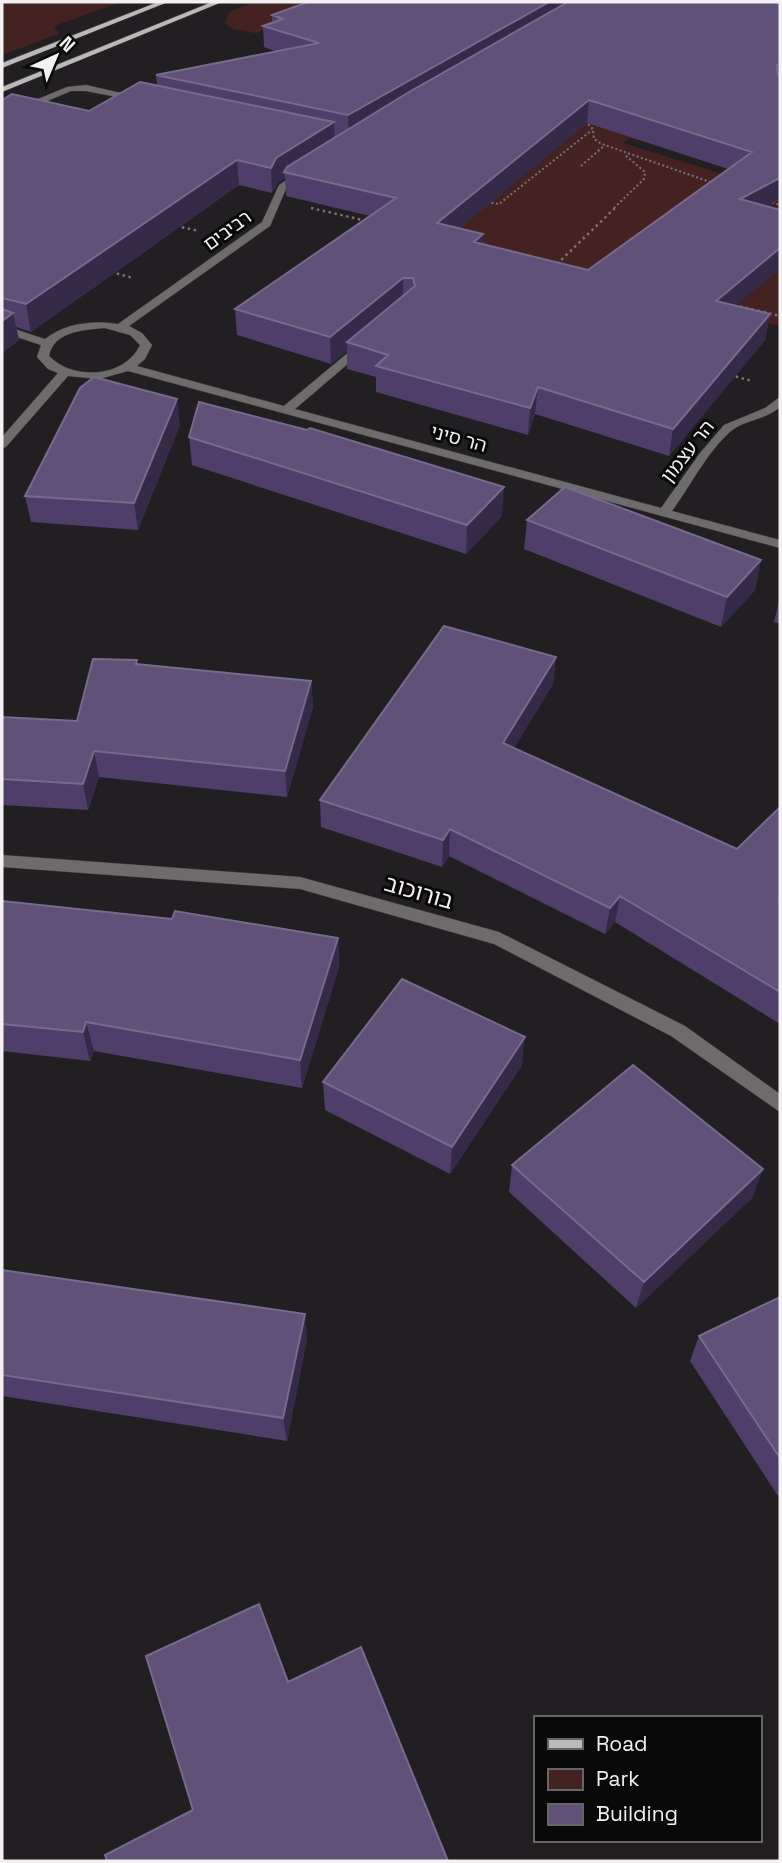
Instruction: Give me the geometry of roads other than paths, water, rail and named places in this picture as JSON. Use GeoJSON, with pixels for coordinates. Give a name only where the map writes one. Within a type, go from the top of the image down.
{"type":"FeatureCollection","features":[{"type":"Feature","properties":{"kind":"main road"},"geometry":{"type":"LineString","coordinates":[[2,66],[164,2]]}},
{"type":"Feature","properties":{"kind":"main road"},"geometry":{"type":"LineString","coordinates":[[2,90],[218,2]]}},
{"type":"Feature","properties":{"kind":"street"},"geometry":{"type":"LineString","coordinates":[[2,117],[70,89],[86,88],[153,101]]}},
{"type":"Feature","properties":{"kind":"street","name":"רביבים"},"geometry":{"type":"LineString","coordinates":[[121,327],[266,224],[279,201],[282,187],[317,164]]}},
{"type":"Feature","properties":{"kind":"street"},"geometry":{"type":"LineString","coordinates":[[121,327],[142,337],[146,345],[139,360],[127,367],[97,375],[65,373],[47,363],[43,357],[47,343],[57,335],[80,328],[121,327]]}},
{"type":"Feature","properties":{"kind":"street"},"geometry":{"type":"LineString","coordinates":[[2,328],[47,343]]}},
{"type":"Feature","properties":{"kind":"street"},"geometry":{"type":"LineString","coordinates":[[285,411],[373,337]]}},
{"type":"Feature","properties":{"kind":"street","name":"הר סיני"},"geometry":{"type":"LineString","coordinates":[[127,367],[780,544]]}},
{"type":"Feature","properties":{"kind":"street"},"geometry":{"type":"LineString","coordinates":[[2,444],[65,373]]}},
{"type":"Feature","properties":{"kind":"street","name":"הר עצמון"},"geometry":{"type":"LineString","coordinates":[[664,513],[727,429],[747,418],[768,413],[780,400]]}},
{"type":"Feature","properties":{"kind":"street","name":"בורוכוב"},"geometry":{"type":"LineString","coordinates":[[2,861],[300,884],[499,939],[678,1031],[780,1104]]}}]}
